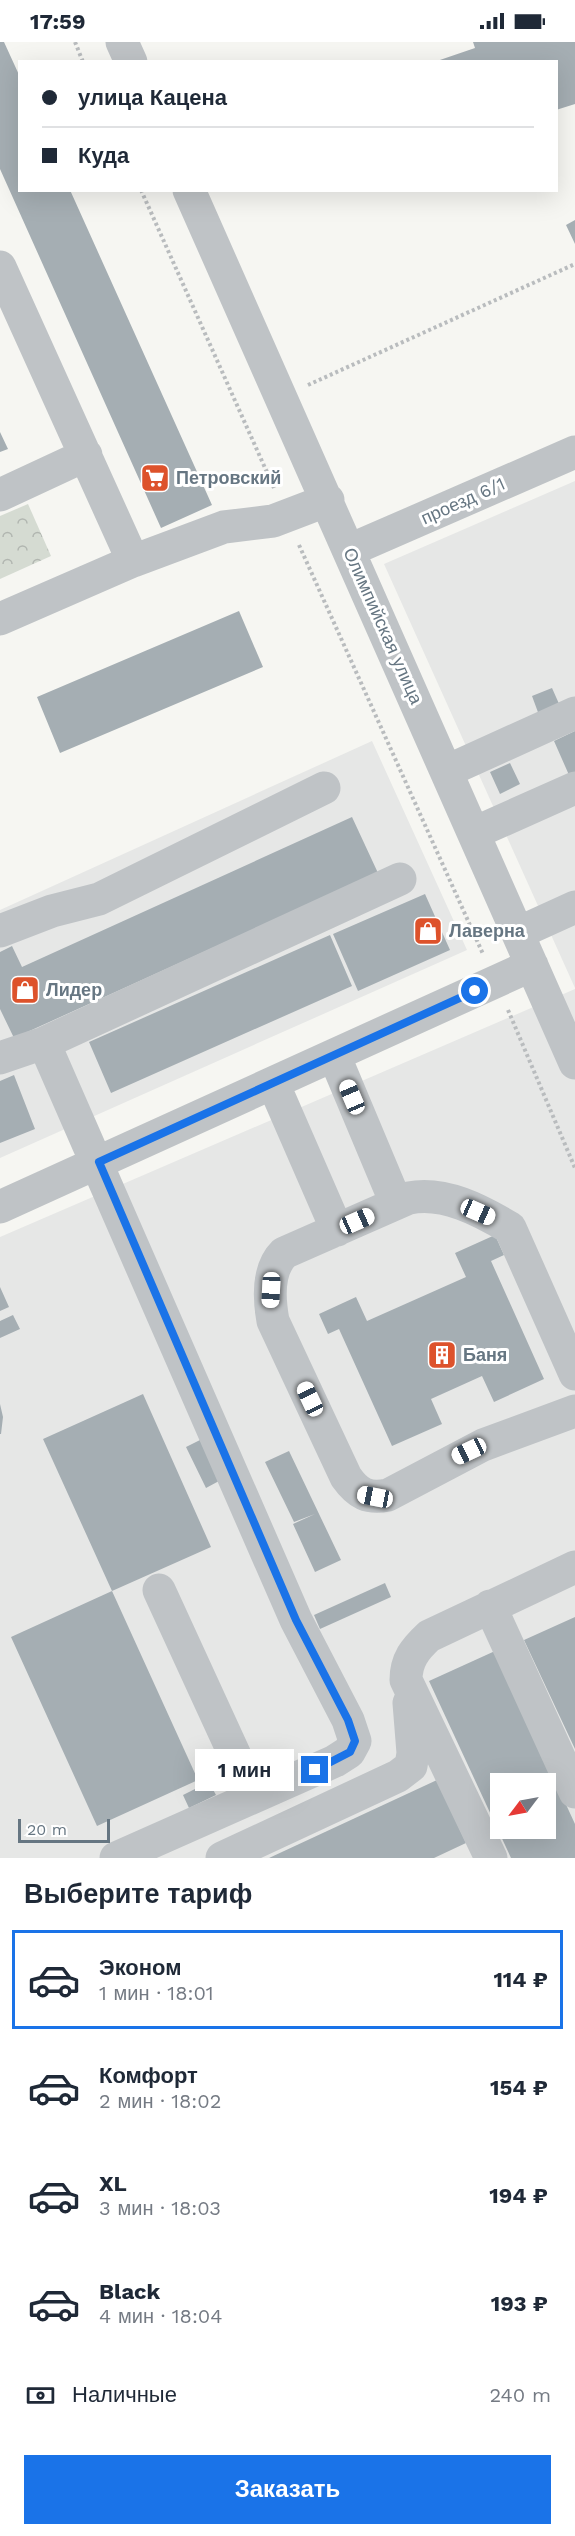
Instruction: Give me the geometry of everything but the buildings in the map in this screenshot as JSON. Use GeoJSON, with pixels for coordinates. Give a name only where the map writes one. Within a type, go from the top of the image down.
{"type":"FeatureCollection","features":[{"type":"Feature","properties":{"kind":"street"},"geometry":{"type":"LineString","coordinates":[[122,42],[130,60]]}},
{"type":"Feature","properties":{"kind":"street","name":"Олимпийская улица"},"geometry":{"type":"LineString","coordinates":[[190,192],[575,1063]]}},
{"type":"Feature","properties":{"kind":"street"},"geometry":{"type":"LineString","coordinates":[[0,267],[8,308],[86,455],[133,561]]}},
{"type":"Feature","properties":{"kind":"street","name":"проезд 6/1"},"geometry":{"type":"LineString","coordinates":[[350,550],[575,452]]}},
{"type":"Feature","properties":{"kind":"street"},"geometry":{"type":"LineString","coordinates":[[0,495],[86,455]]}},
{"type":"Feature","properties":{"kind":"street"},"geometry":{"type":"LineString","coordinates":[[0,619],[133,561],[224,527],[273,521],[328,500]]}},
{"type":"Feature","properties":{"kind":"street"},"geometry":{"type":"LineString","coordinates":[[447,771],[575,713]]}},
{"type":"Feature","properties":{"kind":"street"},"geometry":{"type":"LineString","coordinates":[[0,931],[52,910],[99,899],[324,788]]}},
{"type":"Feature","properties":{"kind":"street"},"geometry":{"type":"LineString","coordinates":[[474,833],[575,788]]}},
{"type":"Feature","properties":{"kind":"street"},"geometry":{"type":"LineString","coordinates":[[0,1058],[44,1043],[400,879]]}},
{"type":"Feature","properties":{"kind":"street"},"geometry":{"type":"LineString","coordinates":[[518,933],[575,907]]}},
{"type":"Feature","properties":{"kind":"street"},"geometry":{"type":"LineString","coordinates":[[0,1207],[532,965]]}},
{"type":"Feature","properties":{"kind":"street"},"geometry":{"type":"LineString","coordinates":[[44,1043],[99,1162],[296,1620],[348,1720],[355,1741],[350,1752],[335,1761],[116,1858]]}},
{"type":"Feature","properties":{"kind":"street"},"geometry":{"type":"LineString","coordinates":[[334,1055],[396,1203]]}},
{"type":"Feature","properties":{"kind":"street"},"geometry":{"type":"LineString","coordinates":[[273,1083],[337,1230]]}},
{"type":"Feature","properties":{"kind":"street"},"geometry":{"type":"LineString","coordinates":[[575,1374],[510,1228],[440,1196],[424,1195],[396,1203],[284,1253],[276,1261],[272,1271],[270,1308],[273,1321],[346,1478],[362,1495],[375,1497],[388,1495],[483,1445],[575,1411]]}},
{"type":"Feature","properties":{"kind":"street"},"geometry":{"type":"LineString","coordinates":[[222,1858],[398,1776],[411,1766],[413,1753],[406,1667],[414,1650],[429,1636],[575,1567]]}},
{"type":"Feature","properties":{"kind":"street"},"geometry":{"type":"LineString","coordinates":[[159,1590],[254,1797]]}},
{"type":"Feature","properties":{"kind":"street"},"geometry":{"type":"LineString","coordinates":[[490,1606],[575,1792]]}},
{"type":"Feature","properties":{"kind":"street"},"geometry":{"type":"LineString","coordinates":[[406,1680],[484,1856]]}},
{"type":"Feature","properties":{"kind":"path"},"geometry":{"type":"LineString","coordinates":[[75,42],[82,60]]}},
{"type":"Feature","properties":{"kind":"path"},"geometry":{"type":"LineString","coordinates":[[142,192],[278,496]]}},
{"type":"Feature","properties":{"kind":"path"},"geometry":{"type":"LineString","coordinates":[[242,415],[575,264]]}},
{"type":"Feature","properties":{"kind":"path"},"geometry":{"type":"LineString","coordinates":[[296,537],[495,981],[575,1168]]}},
{"type":"Feature","properties":{"kind":"shaded area"},"geometry":{"type":"Polygon","coordinates":[[[575,481],[575,988],[384,564],[575,481]]]}},
{"type":"Feature","properties":{"kind":"shaded area"},"geometry":{"type":"Polygon","coordinates":[[[372,741],[467,950],[0,1158],[0,910],[372,741]]]}},
{"type":"Feature","properties":{"kind":"shaded area"},"geometry":{"type":"Polygon","coordinates":[[[575,989],[575,1858],[0,1858],[0,1237],[575,989]]]}},
{"type":"Feature","properties":{"kind":"green space"},"geometry":{"type":"Polygon","coordinates":[[[28,504],[51,556],[0,579],[0,516],[28,504]]]}},
{"type":"Feature","properties":{"kind":"place","name":"Петровский"},"geometry":{"type":"Point","coordinates":[155,478]}},
{"type":"Feature","properties":{"kind":"place","name":"Лаверна"},"geometry":{"type":"Point","coordinates":[428,931]}},
{"type":"Feature","properties":{"kind":"place","name":"Лидер"},"geometry":{"type":"Point","coordinates":[25,990]}},
{"type":"Feature","properties":{"kind":"place","name":"Баня"},"geometry":{"type":"Point","coordinates":[442,1355]}},
{"type":"Feature","properties":{"kind":"route"},"geometry":{"type":"LineString","coordinates":[[315,1770],[350,1752],[355,1741],[348,1720],[296,1620],[99,1162],[475,991]]}}]}
